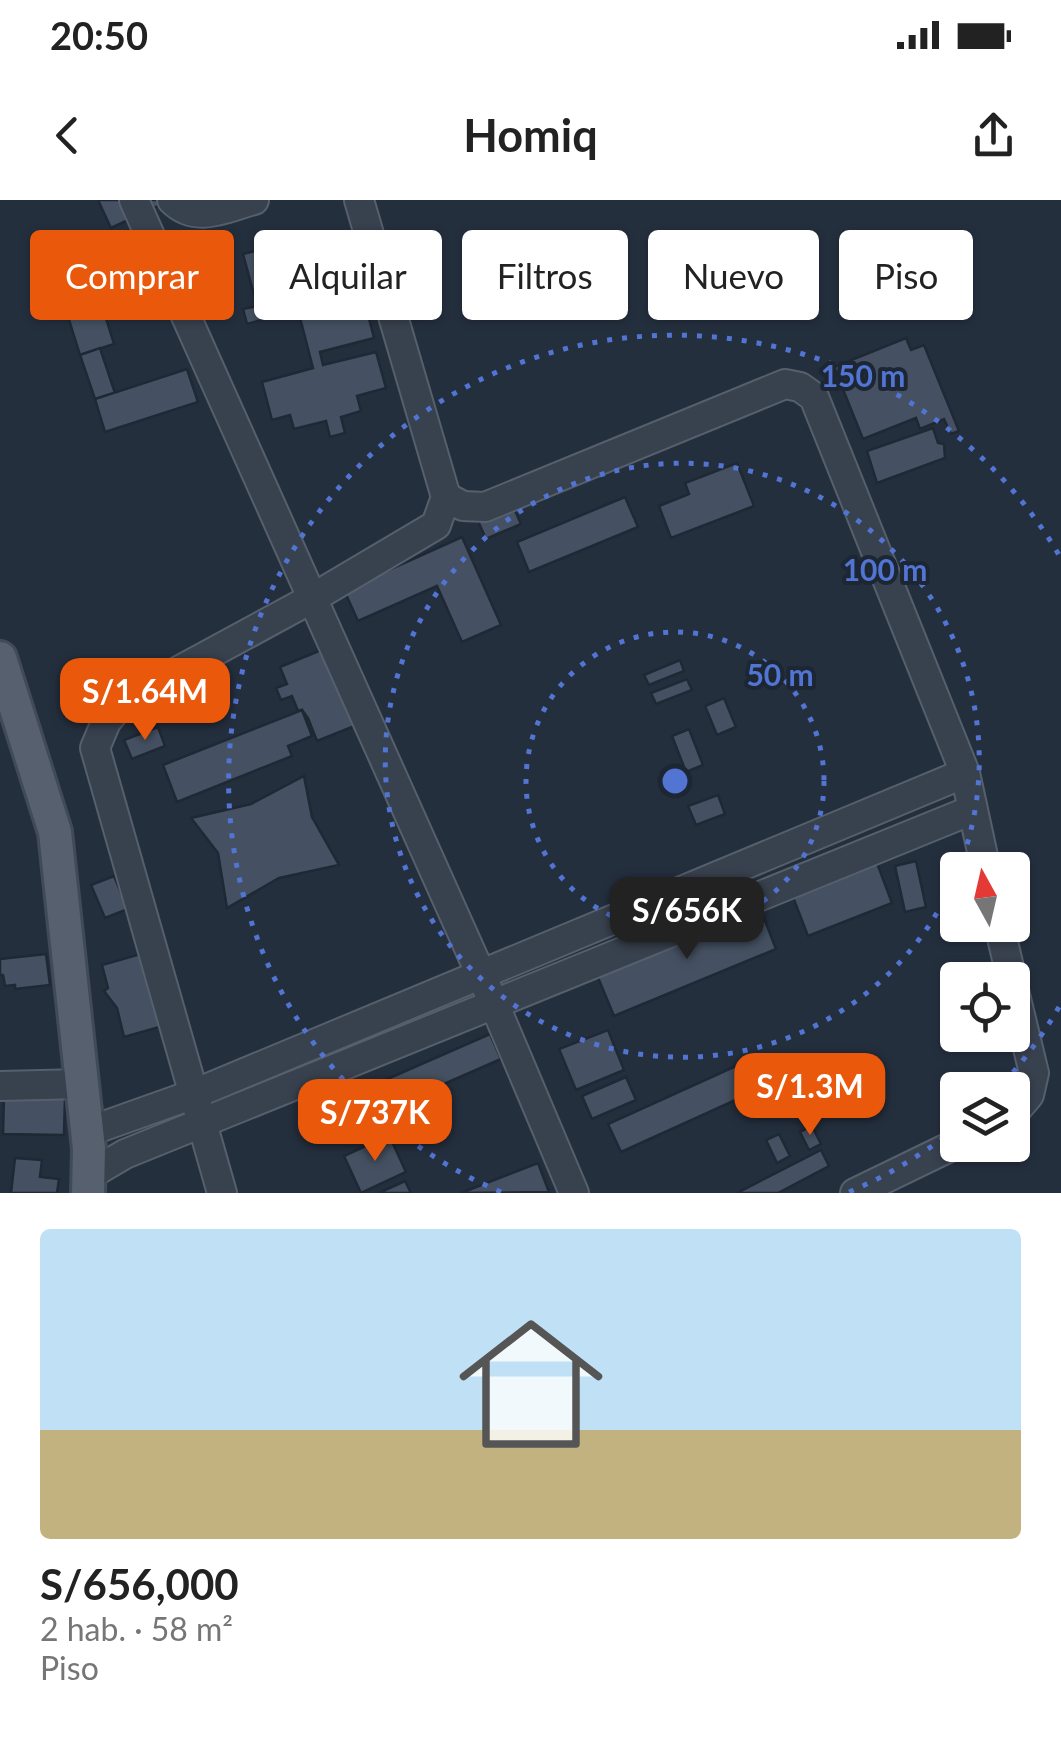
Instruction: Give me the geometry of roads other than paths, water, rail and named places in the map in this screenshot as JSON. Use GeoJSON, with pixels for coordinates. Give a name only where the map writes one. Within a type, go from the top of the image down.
{"type":"FeatureCollection","features":[{"type":"Feature","properties":{"kind":"main road"},"geometry":{"type":"LineString","coordinates":[[0,658],[55,832],[89,1183]]}},
{"type":"Feature","properties":{"kind":"street"},"geometry":{"type":"LineString","coordinates":[[134,200],[495,1006],[574,1193]]}},
{"type":"Feature","properties":{"kind":"street"},"geometry":{"type":"LineString","coordinates":[[172,200],[188,213],[203,214],[254,200]]}},
{"type":"Feature","properties":{"kind":"street"},"geometry":{"type":"LineString","coordinates":[[222,1193],[95,748],[106,722],[123,701],[311,599],[436,524],[446,497],[359,200]]}},
{"type":"Feature","properties":{"kind":"street"},"geometry":{"type":"LineString","coordinates":[[446,497],[462,506],[485,506],[786,384],[800,387],[814,397],[965,773],[982,852]]}},
{"type":"Feature","properties":{"kind":"street"},"geometry":{"type":"LineString","coordinates":[[87,1132],[194,1094],[965,773]]}},
{"type":"Feature","properties":{"kind":"street"},"geometry":{"type":"LineString","coordinates":[[89,1183],[126,1154],[972,810]]}},
{"type":"Feature","properties":{"kind":"street"},"geometry":{"type":"LineString","coordinates":[[754,862],[768,894]]}},
{"type":"Feature","properties":{"kind":"street"},"geometry":{"type":"LineString","coordinates":[[1029,1052],[1034,1073],[1030,1088]]}},
{"type":"Feature","properties":{"kind":"street"},"geometry":{"type":"LineString","coordinates":[[0,1086],[82,1084]]}},
{"type":"Feature","properties":{"kind":"street"},"geometry":{"type":"LineString","coordinates":[[855,1193],[940,1152]]}}]}
